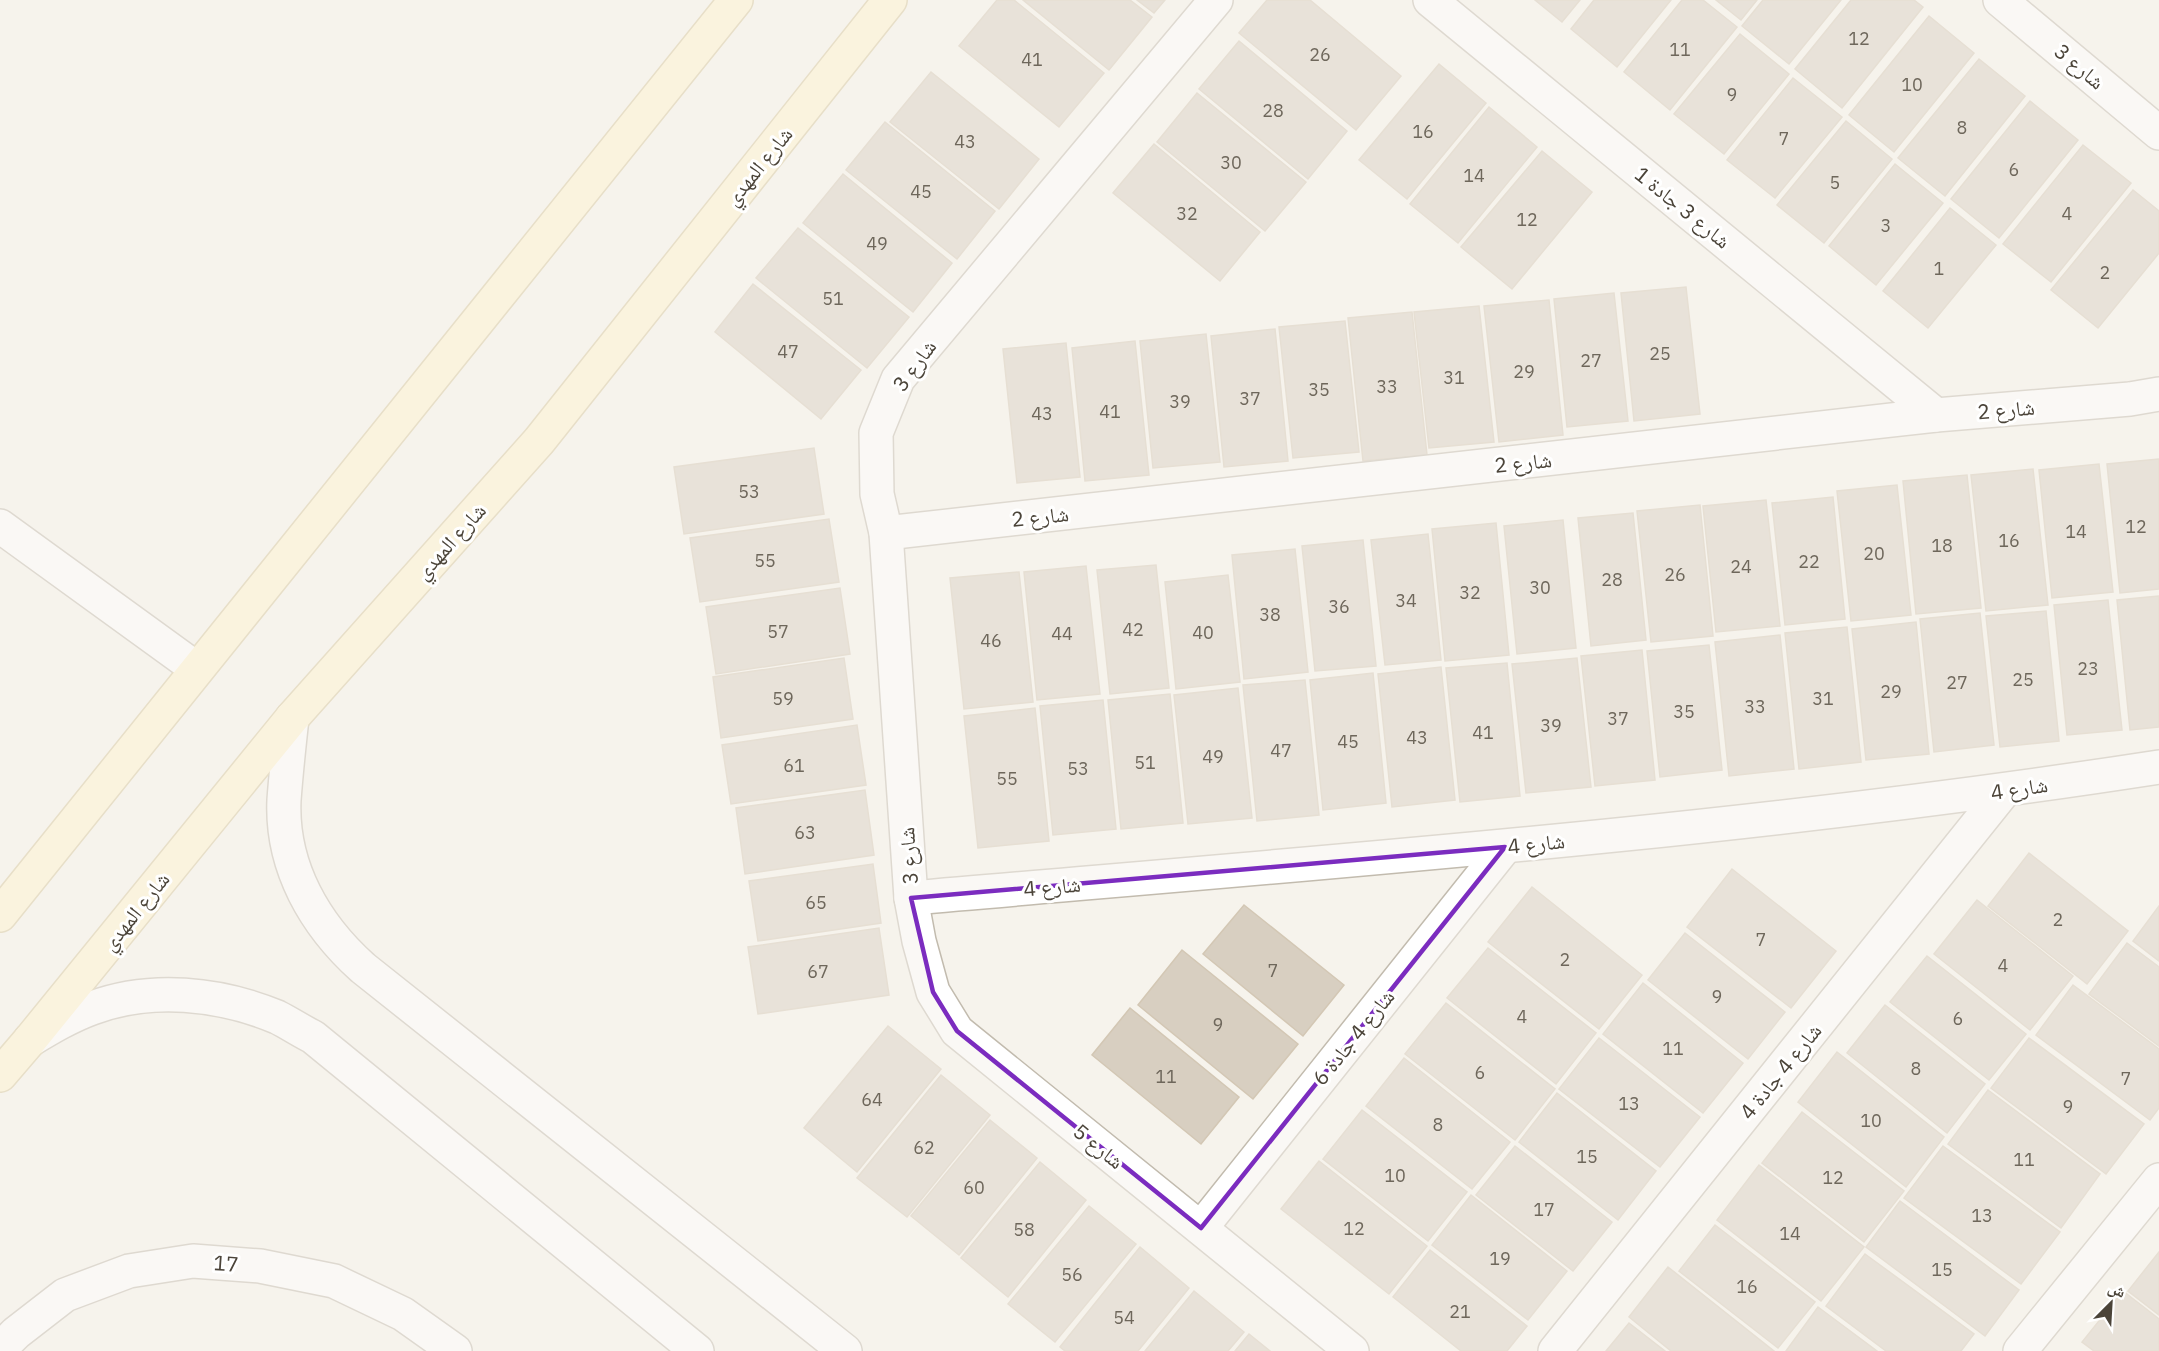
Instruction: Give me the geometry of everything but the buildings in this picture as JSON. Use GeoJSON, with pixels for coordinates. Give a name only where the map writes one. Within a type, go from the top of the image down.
{"type":"FeatureCollection","features":[{"type":"Feature","properties":{"kind":"main road"},"geometry":{"type":"LineString","coordinates":[[0,915],[736,0]]}},
{"type":"Feature","properties":{"kind":"main road","name":"شارع المهدي"},"geometry":{"type":"LineString","coordinates":[[0,1075],[292,718],[539,441],[890,0]]}},
{"type":"Feature","properties":{"kind":"street","name":"شارع 3"},"geometry":{"type":"LineString","coordinates":[[910,898],[886,533],[877,494],[876,433],[898,379],[1216,0]]}},
{"type":"Feature","properties":{"kind":"street","name":"شارع 3 جادة 1"},"geometry":{"type":"LineString","coordinates":[[1430,0],[1936,415]]}},
{"type":"Feature","properties":{"kind":"street","name":"شارع 3"},"geometry":{"type":"LineString","coordinates":[[2000,0],[2159,133]]}},
{"type":"Feature","properties":{"kind":"street","name":"شارع 2"},"geometry":{"type":"LineString","coordinates":[[886,533],[1936,415],[2130,399],[2159,394]]}},
{"type":"Feature","properties":{"kind":"street"},"geometry":{"type":"LineString","coordinates":[[0,526],[197,669]]}},
{"type":"Feature","properties":{"kind":"street"},"geometry":{"type":"LineString","coordinates":[[292,718],[284,802],[286,836],[294,869],[308,900],[322,925],[342,949],[845,1351]]}},
{"type":"Feature","properties":{"kind":"street","name":"شارع 4"},"geometry":{"type":"LineString","coordinates":[[910,898],[1505,847],[2004,791],[2159,767]]}},
{"type":"Feature","properties":{"kind":"street","name":"شارع 4 جادة 4"},"geometry":{"type":"LineString","coordinates":[[1555,1351],[2004,791]]}},
{"type":"Feature","properties":{"kind":"street","name":"شارع 4 جادة 6"},"geometry":{"type":"LineString","coordinates":[[1201,1228],[1505,847]]}},
{"type":"Feature","properties":{"kind":"street","name":"شارع 5"},"geometry":{"type":"LineString","coordinates":[[910,898],[933,992],[957,1031],[1352,1351]]}},
{"type":"Feature","properties":{"kind":"street"},"geometry":{"type":"LineString","coordinates":[[30,1040],[60,1022],[93,1008],[126,999],[165,995],[204,996],[242,1004],[279,1018],[313,1038],[697,1351]]}},
{"type":"Feature","properties":{"kind":"street"},"geometry":{"type":"LineString","coordinates":[[2020,1351],[2159,1180]]}},
{"type":"Feature","properties":{"kind":"street","name":"17"},"geometry":{"type":"LineString","coordinates":[[0,1349],[16,1333],[65,1295],[129,1271],[193,1260],[260,1266],[334,1281],[403,1314],[455,1351]]}},
{"type":"Feature","properties":{"kind":"highlighted area"},"geometry":{"type":"Polygon","coordinates":[[[1505,847],[1201,1228],[957,1031],[933,992],[911,898],[1505,847]]]}}]}
